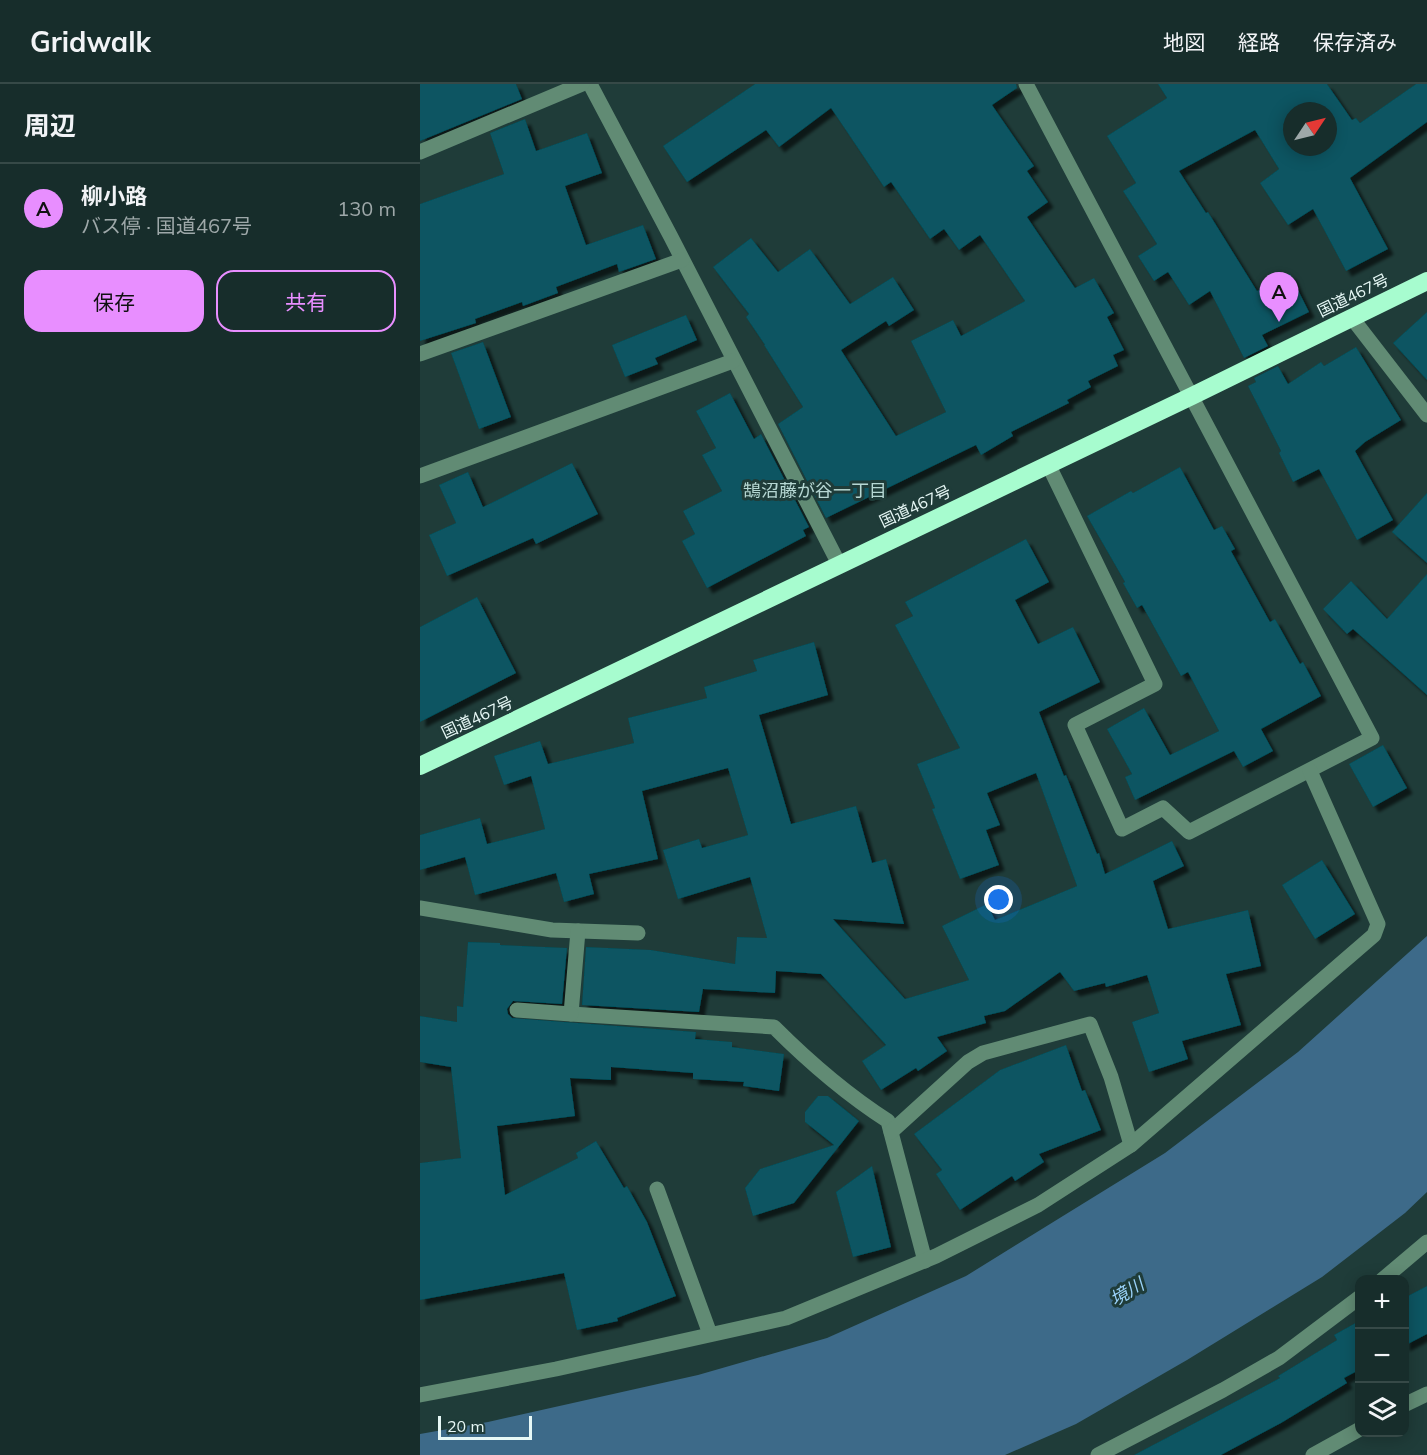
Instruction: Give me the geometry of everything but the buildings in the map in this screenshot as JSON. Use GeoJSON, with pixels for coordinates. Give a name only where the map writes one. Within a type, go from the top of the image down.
{"type":"FeatureCollection","features":[{"type":"Feature","properties":{"kind":"highway","name":"国道467号"},"geometry":{"type":"LineString","coordinates":[[420,766],[1427,281]]}},
{"type":"Feature","properties":{"kind":"street"},"geometry":{"type":"LineString","coordinates":[[420,152],[582,84]]}},
{"type":"Feature","properties":{"kind":"street"},"geometry":{"type":"LineString","coordinates":[[590,84],[839,564]]}},
{"type":"Feature","properties":{"kind":"street"},"geometry":{"type":"LineString","coordinates":[[1026,84],[1372,738],[1189,832],[1164,808],[1122,829],[1075,725],[1155,684],[1048,464]]}},
{"type":"Feature","properties":{"kind":"street"},"geometry":{"type":"LineString","coordinates":[[420,354],[682,260]]}},
{"type":"Feature","properties":{"kind":"street"},"geometry":{"type":"LineString","coordinates":[[1352,318],[1427,415]]}},
{"type":"Feature","properties":{"kind":"street"},"geometry":{"type":"LineString","coordinates":[[420,476],[733,361]]}},
{"type":"Feature","properties":{"kind":"street"},"geometry":{"type":"LineString","coordinates":[[420,1395],[555,1369],[786,1317],[926,1261],[1038,1205],[1131,1145],[1374,935],[1378,924],[1310,771]]}},
{"type":"Feature","properties":{"kind":"street"},"geometry":{"type":"LineString","coordinates":[[420,908],[552,930],[638,933]]}},
{"type":"Feature","properties":{"kind":"street"},"geometry":{"type":"LineString","coordinates":[[571,1014],[578,931]]}},
{"type":"Feature","properties":{"kind":"street"},"geometry":{"type":"LineString","coordinates":[[517,1010],[774,1027],[810,1062],[858,1101],[888,1121],[926,1261]]}},
{"type":"Feature","properties":{"kind":"street"},"geometry":{"type":"LineString","coordinates":[[891,1132],[975,1057],[1090,1024],[1111,1077],[1131,1145]]}},
{"type":"Feature","properties":{"kind":"street"},"geometry":{"type":"LineString","coordinates":[[657,1189],[710,1334]]}},
{"type":"Feature","properties":{"kind":"street"},"geometry":{"type":"LineString","coordinates":[[1388,1275],[1427,1242]]}},
{"type":"Feature","properties":{"kind":"street"},"geometry":{"type":"LineString","coordinates":[[1098,1455],[1279,1358],[1355,1300]]}},
{"type":"Feature","properties":{"kind":"street"},"geometry":{"type":"LineString","coordinates":[[1409,1403],[1427,1394]]}},
{"type":"Feature","properties":{"kind":"street"},"geometry":{"type":"LineString","coordinates":[[1317,1454],[1355,1431]]}},
{"type":"Feature","properties":{"kind":"water","name":"境川"},"geometry":{"type":"Polygon","coordinates":[[[1427,936],[1427,1192],[1405,1213],[1322,1277],[1187,1360],[1076,1424],[1005,1455],[420,1455],[420,1434],[488,1422],[698,1375],[827,1338],[966,1276],[1165,1153],[1298,1052],[1427,936]]]}},
{"type":"Feature","properties":{"kind":"place","name":"柳小路"},"geometry":{"type":"Point","coordinates":[1279,322]}},
{"type":"Feature","properties":{"kind":"district","name":"鵠沼藤が谷一丁目"},"geometry":{"type":"Point","coordinates":[815,491]}}]}
